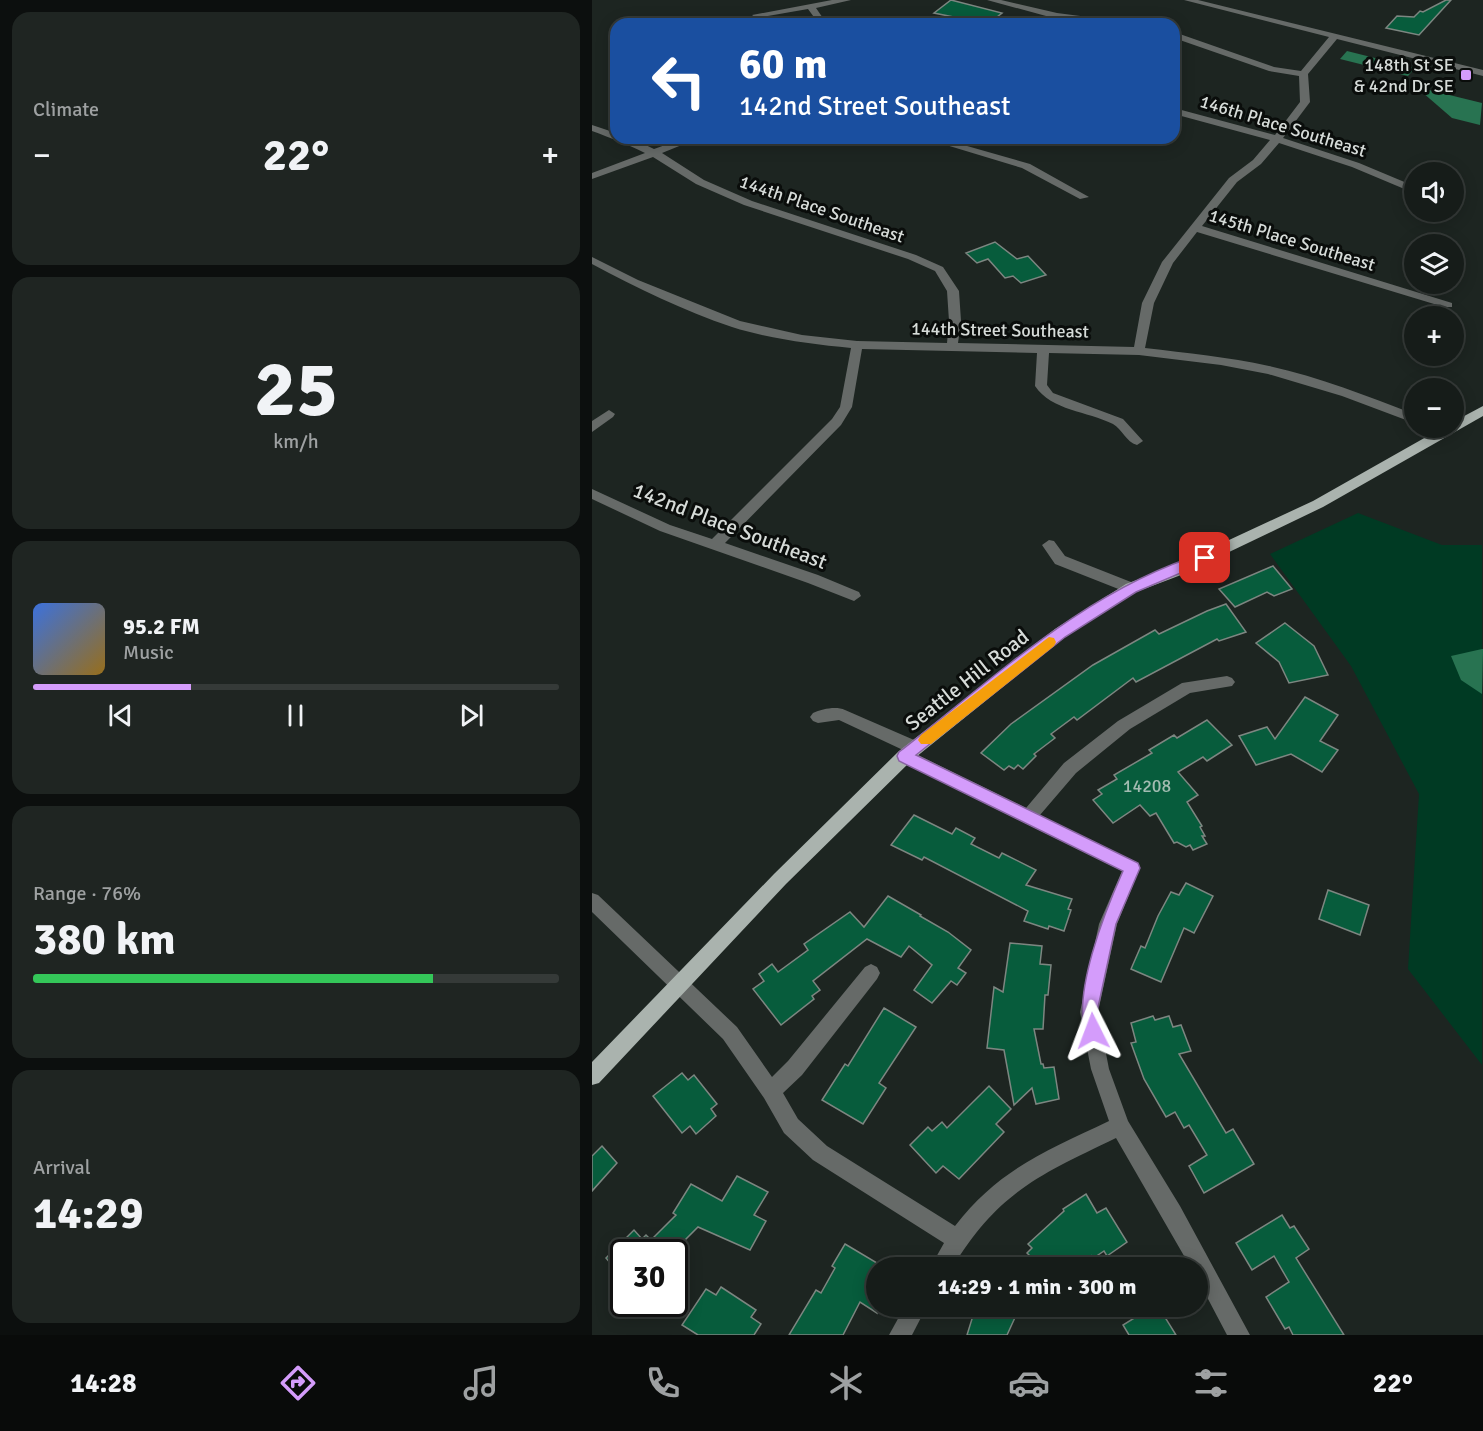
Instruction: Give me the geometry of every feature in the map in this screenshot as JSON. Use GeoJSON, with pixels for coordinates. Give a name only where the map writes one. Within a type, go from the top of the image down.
{"type":"FeatureCollection","features":[{"type":"Feature","properties":{"kind":"main road","name":"Seattle Hill Road"},"geometry":{"type":"LineString","coordinates":[[1464,419],[1483,410]]}},
{"type":"Feature","properties":{"kind":"main road","name":"Seattle Hill Road"},"geometry":{"type":"LineString","coordinates":[[592,1076],[780,879],[910,752],[1060,633],[1131,588],[1176,571],[1318,504],[1429,438]]}},
{"type":"Feature","properties":{"kind":"street"},"geometry":{"type":"LineString","coordinates":[[756,15],[794,8],[812,8],[847,0]]}},
{"type":"Feature","properties":{"kind":"street"},"geometry":{"type":"LineString","coordinates":[[991,0],[1072,18]]}},
{"type":"Feature","properties":{"kind":"street"},"geometry":{"type":"LineString","coordinates":[[1024,9],[1036,0]]}},
{"type":"Feature","properties":{"kind":"street"},"geometry":{"type":"LineString","coordinates":[[1188,0],[1483,73]]}},
{"type":"Feature","properties":{"kind":"street"},"geometry":{"type":"LineString","coordinates":[[812,8],[819,18]]}},
{"type":"Feature","properties":{"kind":"street"},"geometry":{"type":"LineString","coordinates":[[1180,37],[1272,69],[1303,74]]}},
{"type":"Feature","properties":{"kind":"street"},"geometry":{"type":"LineString","coordinates":[[1139,351],[1148,303],[1168,262],[1233,180],[1257,162],[1305,102],[1303,74],[1334,37]]}},
{"type":"Feature","properties":{"kind":"street","name":"146th Place Southeast"},"geometry":{"type":"LineString","coordinates":[[1180,113],[1343,159],[1404,186]]}},
{"type":"Feature","properties":{"kind":"street"},"geometry":{"type":"LineString","coordinates":[[592,128],[610,134]]}},
{"type":"Feature","properties":{"kind":"street","name":"144th Place Southeast"},"geometry":{"type":"LineString","coordinates":[[635,144],[700,182],[748,203],[913,257],[939,269],[953,291],[955,321],[952,348]]}},
{"type":"Feature","properties":{"kind":"street"},"geometry":{"type":"LineString","coordinates":[[592,176],[678,144]]}},
{"type":"Feature","properties":{"kind":"street"},"geometry":{"type":"LineString","coordinates":[[949,144],[1026,166],[1084,197]]}},
{"type":"Feature","properties":{"kind":"street","name":"145th Place Southeast"},"geometry":{"type":"LineString","coordinates":[[1196,228],[1448,305]]}},
{"type":"Feature","properties":{"kind":"street","name":"144th Street Southeast"},"geometry":{"type":"LineString","coordinates":[[592,260],[634,282],[736,324],[802,339],[857,345],[1139,351],[1269,370],[1346,393],[1404,415]]}},
{"type":"Feature","properties":{"kind":"street"},"geometry":{"type":"LineString","coordinates":[[715,545],[837,422],[846,407],[857,345]]}},
{"type":"Feature","properties":{"kind":"street"},"geometry":{"type":"LineString","coordinates":[[1043,348],[1040,386],[1049,396],[1119,422],[1137,441]]}},
{"type":"Feature","properties":{"kind":"street"},"geometry":{"type":"LineString","coordinates":[[592,428],[609,414]]}},
{"type":"Feature","properties":{"kind":"street","name":"142nd Place Southeast"},"geometry":{"type":"LineString","coordinates":[[592,494],[665,528],[813,579],[854,596]]}},
{"type":"Feature","properties":{"kind":"street"},"geometry":{"type":"LineString","coordinates":[[1049,545],[1060,560],[1131,588]]}},
{"type":"Feature","properties":{"kind":"street"},"geometry":{"type":"LineString","coordinates":[[1028,817],[1070,768],[1124,726],[1187,687],[1227,682]]}},
{"type":"Feature","properties":{"kind":"street"},"geometry":{"type":"LineString","coordinates":[[818,717],[840,714],[1028,817],[1132,868],[1108,924],[1089,1012],[1100,1069],[1120,1126],[1173,1213],[1239,1335]]}},
{"type":"Feature","properties":{"kind":"street"},"geometry":{"type":"LineString","coordinates":[[592,901],[680,983],[730,1034],[771,1091],[791,1126],[820,1153],[957,1239]]}},
{"type":"Feature","properties":{"kind":"street"},"geometry":{"type":"LineString","coordinates":[[771,1091],[795,1068],[871,973]]}},
{"type":"Feature","properties":{"kind":"street"},"geometry":{"type":"LineString","coordinates":[[946,1257],[957,1239],[1004,1188],[1050,1161],[1120,1126]]}},
{"type":"Feature","properties":{"kind":"street"},"geometry":{"type":"LineString","coordinates":[[900,1335],[911,1317]]}},
{"type":"Feature","properties":{"kind":"shaded area"},"geometry":{"type":"Polygon","coordinates":[[[1347,51],[1415,68],[1408,76],[1340,59],[1347,51]]]}},
{"type":"Feature","properties":{"kind":"shaded area"},"geometry":{"type":"Polygon","coordinates":[[[1425,89],[1482,103],[1480,125],[1452,118],[1422,92],[1425,89]]]}},
{"type":"Feature","properties":{"kind":"shaded area"},"geometry":{"type":"Polygon","coordinates":[[[1358,513],[1442,545],[1482,545],[1482,1065],[1408,969],[1419,794],[1351,666],[1270,554],[1358,513]]]}},
{"type":"Feature","properties":{"kind":"shaded area"},"geometry":{"type":"Polygon","coordinates":[[[1483,649],[1482,694],[1461,680],[1451,656],[1483,649]]]}},
{"type":"Feature","properties":{"kind":"building"},"geometry":{"type":"Polygon","coordinates":[[[951,0],[1002,13],[996,18],[959,18],[934,13],[951,0]]]}},
{"type":"Feature","properties":{"kind":"building"},"geometry":{"type":"Polygon","coordinates":[[[1446,0],[1451,0],[1419,35],[1386,28],[1397,16],[1414,17],[1420,11],[1423,12],[1446,0]]]}},
{"type":"Feature","properties":{"kind":"building"},"geometry":{"type":"Polygon","coordinates":[[[995,242],[1017,259],[1028,256],[1046,275],[1021,283],[1013,276],[1005,278],[988,259],[977,263],[966,253],[995,242]]]}},
{"type":"Feature","properties":{"kind":"building"},"geometry":{"type":"Polygon","coordinates":[[[1273,566],[1292,589],[1274,596],[1267,592],[1235,607],[1219,589],[1273,566]]]}},
{"type":"Feature","properties":{"kind":"building"},"geometry":{"type":"Polygon","coordinates":[[[1226,604],[1246,632],[1219,641],[1217,639],[1136,682],[1133,678],[1077,720],[1074,717],[1051,734],[1055,738],[1034,754],[1036,756],[1023,769],[1018,765],[1014,769],[1009,766],[1004,770],[981,753],[1011,724],[1093,665],[1155,630],[1159,634],[1226,604]]]}},
{"type":"Feature","properties":{"kind":"building"},"geometry":{"type":"Polygon","coordinates":[[[1285,623],[1314,646],[1328,675],[1289,683],[1279,662],[1256,643],[1285,623]]]}},
{"type":"Feature","properties":{"kind":"building"},"geometry":{"type":"Polygon","coordinates":[[[1305,697],[1338,715],[1320,741],[1338,750],[1322,772],[1291,754],[1256,765],[1239,736],[1267,727],[1275,739],[1305,697]]]}},
{"type":"Feature","properties":{"kind":"building"},"geometry":{"type":"Polygon","coordinates":[[[1207,720],[1232,745],[1207,761],[1203,757],[1178,772],[1198,795],[1187,802],[1202,826],[1200,827],[1205,836],[1202,836],[1207,844],[1193,850],[1190,845],[1186,847],[1177,842],[1174,843],[1156,813],[1150,816],[1140,805],[1113,823],[1093,800],[1102,794],[1098,790],[1117,779],[1114,775],[1152,753],[1149,750],[1174,735],[1177,738],[1207,720]]]}},
{"type":"Feature","properties":{"kind":"building"},"geometry":{"type":"Polygon","coordinates":[[[914,815],[952,834],[956,828],[975,838],[971,844],[999,858],[1002,853],[1036,870],[1026,885],[1072,899],[1064,931],[1049,926],[1048,929],[1024,921],[1028,911],[924,857],[922,860],[891,845],[914,815]]]}},
{"type":"Feature","properties":{"kind":"building"},"geometry":{"type":"Polygon","coordinates":[[[1186,883],[1213,896],[1194,933],[1184,928],[1161,982],[1131,969],[1141,946],[1145,948],[1171,892],[1179,895],[1186,883]]]}},
{"type":"Feature","properties":{"kind":"building"},"geometry":{"type":"Polygon","coordinates":[[[1328,890],[1369,905],[1360,935],[1319,919],[1328,890]]]}},
{"type":"Feature","properties":{"kind":"building"},"geometry":{"type":"Polygon","coordinates":[[[888,896],[948,932],[971,950],[958,968],[966,973],[957,985],[951,981],[932,1003],[914,990],[932,965],[909,946],[901,957],[867,939],[813,981],[820,990],[812,996],[814,999],[781,1025],[753,989],[764,981],[759,974],[772,964],[778,972],[808,950],[804,944],[850,912],[864,927],[888,896]]]}},
{"type":"Feature","properties":{"kind":"building"},"geometry":{"type":"Polygon","coordinates":[[[1010,943],[1042,946],[1040,964],[1051,965],[1048,995],[1045,995],[1043,1029],[1034,1029],[1041,1064],[1044,1068],[1054,1067],[1059,1099],[1036,1104],[1032,1088],[1014,1105],[1004,1050],[987,1048],[994,987],[1003,992],[1010,943]]]}},
{"type":"Feature","properties":{"kind":"building"},"geometry":{"type":"Polygon","coordinates":[[[884,1008],[916,1027],[879,1083],[886,1088],[863,1124],[822,1100],[845,1064],[848,1066],[884,1008]]]}},
{"type":"Feature","properties":{"kind":"building"},"geometry":{"type":"Polygon","coordinates":[[[1153,1016],[1155,1020],[1169,1016],[1173,1027],[1181,1025],[1191,1051],[1179,1054],[1226,1133],[1233,1129],[1254,1164],[1204,1193],[1189,1166],[1207,1155],[1189,1125],[1184,1128],[1175,1112],[1166,1117],[1144,1079],[1131,1043],[1136,1042],[1131,1023],[1153,1016]]]}},
{"type":"Feature","properties":{"kind":"building"},"geometry":{"type":"Polygon","coordinates":[[[682,1073],[688,1080],[694,1075],[717,1104],[711,1109],[716,1116],[696,1134],[690,1126],[682,1133],[653,1096],[682,1073]]]}},
{"type":"Feature","properties":{"kind":"building"},"geometry":{"type":"Polygon","coordinates":[[[989,1086],[1011,1109],[996,1124],[1004,1132],[959,1179],[943,1166],[936,1173],[910,1145],[928,1127],[932,1131],[942,1122],[947,1128],[989,1086]]]}},
{"type":"Feature","properties":{"kind":"building"},"geometry":{"type":"Polygon","coordinates":[[[602,1146],[617,1163],[592,1191],[592,1156],[602,1146]]]}},
{"type":"Feature","properties":{"kind":"building"},"geometry":{"type":"Polygon","coordinates":[[[737,1176],[768,1192],[754,1215],[766,1221],[750,1250],[698,1227],[686,1239],[652,1239],[676,1215],[673,1213],[691,1184],[722,1201],[737,1176]]]}},
{"type":"Feature","properties":{"kind":"building"},"geometry":{"type":"Polygon","coordinates":[[[1086,1194],[1097,1213],[1106,1208],[1127,1242],[1107,1256],[1104,1251],[1095,1257],[1027,1257],[1029,1255],[1027,1253],[1032,1248],[1028,1244],[1064,1211],[1063,1209],[1086,1194]]]}},
{"type":"Feature","properties":{"kind":"building"},"geometry":{"type":"Polygon","coordinates":[[[1282,1215],[1290,1228],[1294,1226],[1309,1249],[1296,1258],[1344,1335],[1293,1335],[1289,1327],[1285,1329],[1266,1297],[1289,1282],[1274,1256],[1252,1270],[1236,1243],[1282,1215]]]}},
{"type":"Feature","properties":{"kind":"building"},"geometry":{"type":"Polygon","coordinates":[[[634,1230],[642,1239],[625,1239],[634,1230]]]}},
{"type":"Feature","properties":{"kind":"building"},"geometry":{"type":"Polygon","coordinates":[[[845,1244],[867,1257],[866,1306],[860,1302],[843,1335],[789,1335],[816,1290],[821,1293],[835,1268],[832,1266],[845,1244]]]}},
{"type":"Feature","properties":{"kind":"building"},"geometry":{"type":"Polygon","coordinates":[[[721,1287],[756,1310],[751,1317],[761,1324],[754,1335],[698,1335],[682,1325],[706,1289],[716,1295],[721,1287]]]}},
{"type":"Feature","properties":{"kind":"building"},"geometry":{"type":"Polygon","coordinates":[[[973,1317],[1015,1317],[1007,1335],[967,1335],[973,1317]]]}},
{"type":"Feature","properties":{"kind":"building"},"geometry":{"type":"Polygon","coordinates":[[[1136,1317],[1165,1317],[1176,1335],[1129,1335],[1123,1325],[1136,1317]]]}},
{"type":"Feature","properties":{"kind":"slow traffic"},"geometry":{"type":"LineString","coordinates":[[926,740],[1049,642]]}},
{"type":"Feature","properties":{"kind":"place","name":"148th St SE & 42nd Dr SE"},"geometry":{"type":"Point","coordinates":[1466,75]}},
{"type":"Feature","properties":{"kind":"route"},"geometry":{"type":"LineString","coordinates":[[1093,1031],[1089,1012],[1108,924],[1132,868],[905,756],[1060,633],[1131,588],[1205,558]]}}]}
